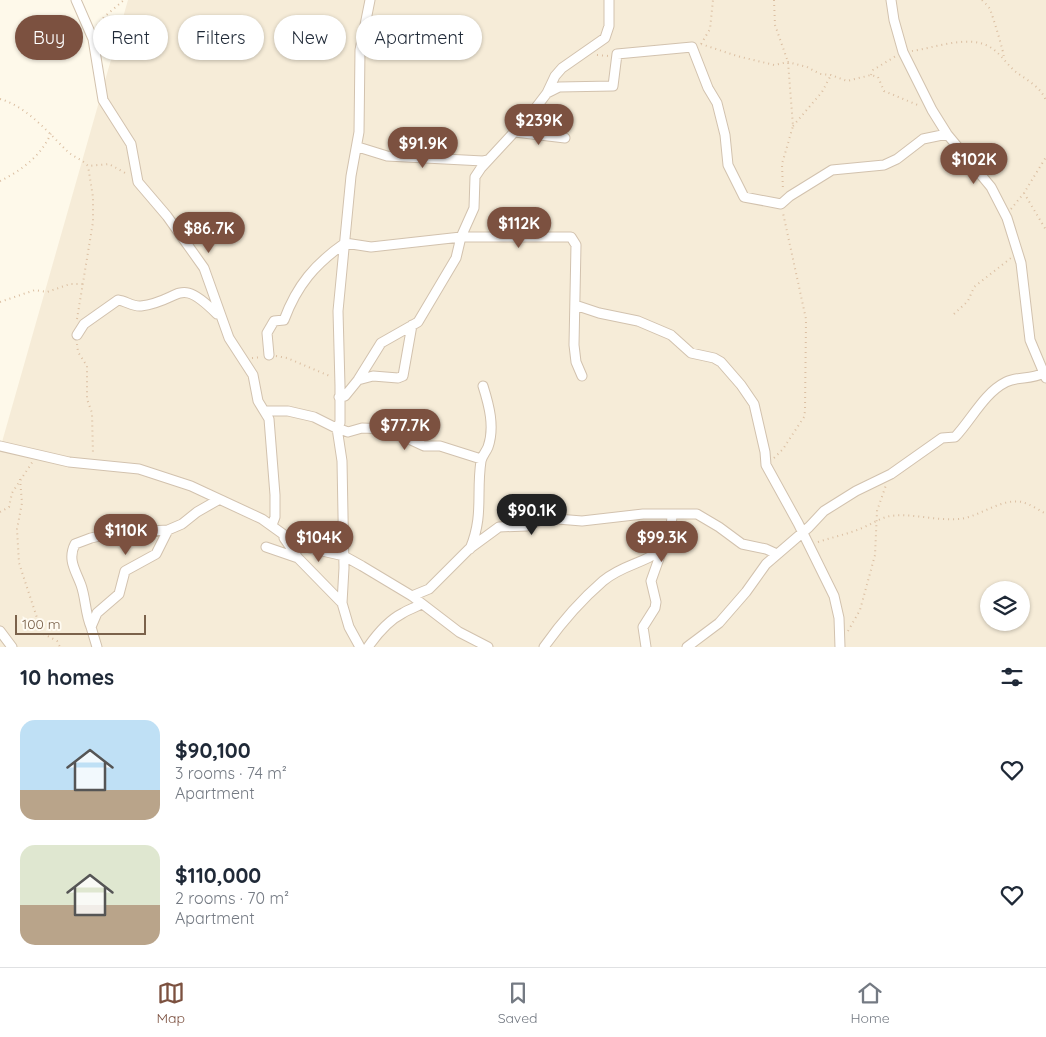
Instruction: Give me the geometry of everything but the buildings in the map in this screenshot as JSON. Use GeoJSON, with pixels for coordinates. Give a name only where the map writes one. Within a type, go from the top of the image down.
{"type":"FeatureCollection","features":[{"type":"Feature","properties":{"kind":"street"},"geometry":{"type":"LineString","coordinates":[[76,0],[91,34],[103,100],[130,144],[138,182],[167,216],[204,268],[235,350],[253,375],[258,401],[265,411],[271,426],[275,502],[272,525]]}},
{"type":"Feature","properties":{"kind":"street"},"geometry":{"type":"LineString","coordinates":[[360,647],[349,627],[342,603],[344,556],[342,461],[338,425],[340,397],[338,311],[352,176],[358,147],[360,50],[370,0]]}},
{"type":"Feature","properties":{"kind":"street"},"geometry":{"type":"LineString","coordinates":[[340,397],[345,396],[358,380],[381,343],[418,322],[456,258],[461,237],[474,208],[475,177],[547,93],[550,84],[562,68],[605,38],[609,26],[609,0]]}},
{"type":"Feature","properties":{"kind":"street"},"geometry":{"type":"LineString","coordinates":[[687,647],[729,612],[746,592],[758,573],[834,503],[891,474],[942,438],[955,437],[993,390],[1008,381],[1045,376],[1030,340],[1019,252],[1007,218],[991,187],[947,134],[932,110],[903,52],[891,0]]}},
{"type":"Feature","properties":{"kind":"street"},"geometry":{"type":"LineString","coordinates":[[547,93],[559,87],[613,86],[617,54],[692,47],[708,88],[717,103],[725,135],[728,165],[744,197],[781,204],[790,196],[832,170],[884,165],[897,159],[923,139],[947,134]]}},
{"type":"Feature","properties":{"kind":"street"},"geometry":{"type":"LineString","coordinates":[[514,132],[565,138]]}},
{"type":"Feature","properties":{"kind":"street"},"geometry":{"type":"LineString","coordinates":[[358,147],[387,156],[483,162],[488,160]]}},
{"type":"Feature","properties":{"kind":"street"},"geometry":{"type":"LineString","coordinates":[[269,355],[267,333],[274,321],[284,320],[301,282],[332,252],[345,243],[371,247],[461,237],[572,237],[576,245],[575,354],[582,376]]}},
{"type":"Feature","properties":{"kind":"street"},"geometry":{"type":"LineString","coordinates":[[78,335],[84,324],[118,300],[138,306],[182,292],[196,295],[221,317]]}},
{"type":"Feature","properties":{"kind":"street"},"geometry":{"type":"LineString","coordinates":[[575,305],[599,314],[619,316],[646,323],[676,338],[691,353],[714,358],[722,362],[754,404],[765,452],[766,465],[772,473],[834,596],[840,644]]}},
{"type":"Feature","properties":{"kind":"street"},"geometry":{"type":"LineString","coordinates":[[358,380],[367,376],[398,378],[403,376],[412,325]]}},
{"type":"Feature","properties":{"kind":"street"},"geometry":{"type":"LineString","coordinates":[[470,549],[479,519],[481,460],[488,446],[491,418],[483,386]]}},
{"type":"Feature","properties":{"kind":"street"},"geometry":{"type":"LineString","coordinates":[[265,411],[288,411],[314,417],[336,428],[338,425]]}},
{"type":"Feature","properties":{"kind":"street"},"geometry":{"type":"LineString","coordinates":[[338,425],[348,432],[362,428],[386,429],[424,446],[440,446],[481,460]]}},
{"type":"Feature","properties":{"kind":"street"},"geometry":{"type":"LineString","coordinates":[[0,446],[37,456],[150,471],[191,486],[272,525],[282,534],[306,547],[344,556],[412,596],[460,632],[488,647]]}},
{"type":"Feature","properties":{"kind":"street"},"geometry":{"type":"LineString","coordinates":[[97,647],[86,616],[81,584],[74,574],[73,549],[75,544],[113,533],[168,530],[182,524],[197,512],[218,500]]}},
{"type":"Feature","properties":{"kind":"street"},"geometry":{"type":"LineString","coordinates":[[412,596],[429,589],[470,549],[499,527],[527,526],[545,518],[582,521],[643,514],[698,514],[719,526],[742,544],[766,549],[777,554]]}},
{"type":"Feature","properties":{"kind":"street"},"geometry":{"type":"LineString","coordinates":[[544,647],[567,617],[596,587],[622,569],[651,557],[665,543],[671,534],[672,514]]}},
{"type":"Feature","properties":{"kind":"street"},"geometry":{"type":"LineString","coordinates":[[91,627],[97,613],[119,594],[125,571],[156,554],[168,530]]}},
{"type":"Feature","properties":{"kind":"street"},"geometry":{"type":"LineString","coordinates":[[282,534],[298,558],[342,603]]}},
{"type":"Feature","properties":{"kind":"street"},"geometry":{"type":"LineString","coordinates":[[646,647],[643,627],[656,602],[651,582],[665,543]]}},
{"type":"Feature","properties":{"kind":"street"},"geometry":{"type":"LineString","coordinates":[[266,547],[298,558]]}},
{"type":"Feature","properties":{"kind":"street"},"geometry":{"type":"LineString","coordinates":[[368,647],[378,634],[403,612],[421,604]]}},
{"type":"Feature","properties":{"kind":"street"},"geometry":{"type":"LineString","coordinates":[[0,631],[12,647]]}},
{"type":"Feature","properties":{"kind":"path"},"geometry":{"type":"LineString","coordinates":[[91,34],[104,17],[124,0]]}},
{"type":"Feature","properties":{"kind":"path"},"geometry":{"type":"LineString","coordinates":[[766,465],[783,449],[804,417],[805,411],[806,319],[781,204],[782,164],[793,126],[788,62],[775,25],[774,0]]}},
{"type":"Feature","properties":{"kind":"path"},"geometry":{"type":"LineString","coordinates":[[982,0],[992,14],[996,32],[1005,51],[1004,59]]}},
{"type":"Feature","properties":{"kind":"path"},"geometry":{"type":"LineString","coordinates":[[701,44],[737,56],[774,65],[788,62],[807,67],[820,74],[831,74],[847,81],[871,74],[874,70],[903,52],[936,48],[962,41],[988,46],[1042,93],[1046,101]]}},
{"type":"Feature","properties":{"kind":"path"},"geometry":{"type":"LineString","coordinates":[[793,126],[822,92],[831,74]]}},
{"type":"Feature","properties":{"kind":"path"},"geometry":{"type":"LineString","coordinates":[[871,74],[878,77],[884,91],[909,103],[932,110]]}},
{"type":"Feature","properties":{"kind":"path"},"geometry":{"type":"LineString","coordinates":[[1042,93],[1046,90]]}},
{"type":"Feature","properties":{"kind":"path"},"geometry":{"type":"LineString","coordinates":[[0,99],[10,101],[51,133],[68,152],[82,159],[88,166],[100,163],[109,164],[122,170],[138,182]]}},
{"type":"Feature","properties":{"kind":"path"},"geometry":{"type":"LineString","coordinates":[[0,180],[23,167],[45,147],[51,133]]}},
{"type":"Feature","properties":{"kind":"path"},"geometry":{"type":"LineString","coordinates":[[1007,218],[1046,157]]}},
{"type":"Feature","properties":{"kind":"path"},"geometry":{"type":"LineString","coordinates":[[1024,193],[1046,230]]}},
{"type":"Feature","properties":{"kind":"path"},"geometry":{"type":"LineString","coordinates":[[954,314],[968,301],[974,287],[1019,252]]}},
{"type":"Feature","properties":{"kind":"path"},"geometry":{"type":"LineString","coordinates":[[0,302],[7,302],[35,290],[47,292],[70,284],[84,284]]}},
{"type":"Feature","properties":{"kind":"path"},"geometry":{"type":"LineString","coordinates":[[244,360],[269,355],[282,356],[339,382]]}},
{"type":"Feature","properties":{"kind":"path"},"geometry":{"type":"LineString","coordinates":[[0,512],[9,507],[12,493],[37,456]]}},
{"type":"Feature","properties":{"kind":"path"},"geometry":{"type":"LineString","coordinates":[[840,644],[860,610],[875,555],[877,511],[891,474]]}},
{"type":"Feature","properties":{"kind":"path"},"geometry":{"type":"LineString","coordinates":[[20,479],[22,503],[17,529],[19,563],[42,633],[57,642],[60,647]]}},
{"type":"Feature","properties":{"kind":"path"},"geometry":{"type":"LineString","coordinates":[[809,546],[876,523],[889,516],[907,515],[930,519],[961,519],[978,515],[995,506],[1012,502],[1022,502],[1046,514]]}},
{"type":"Feature","properties":{"kind":"shaded area"},"geometry":{"type":"Polygon","coordinates":[[[128,0],[1046,0],[1046,647],[0,647],[0,449],[111,60],[168,60],[168,15],[124,15],[128,0]]]}}]}
